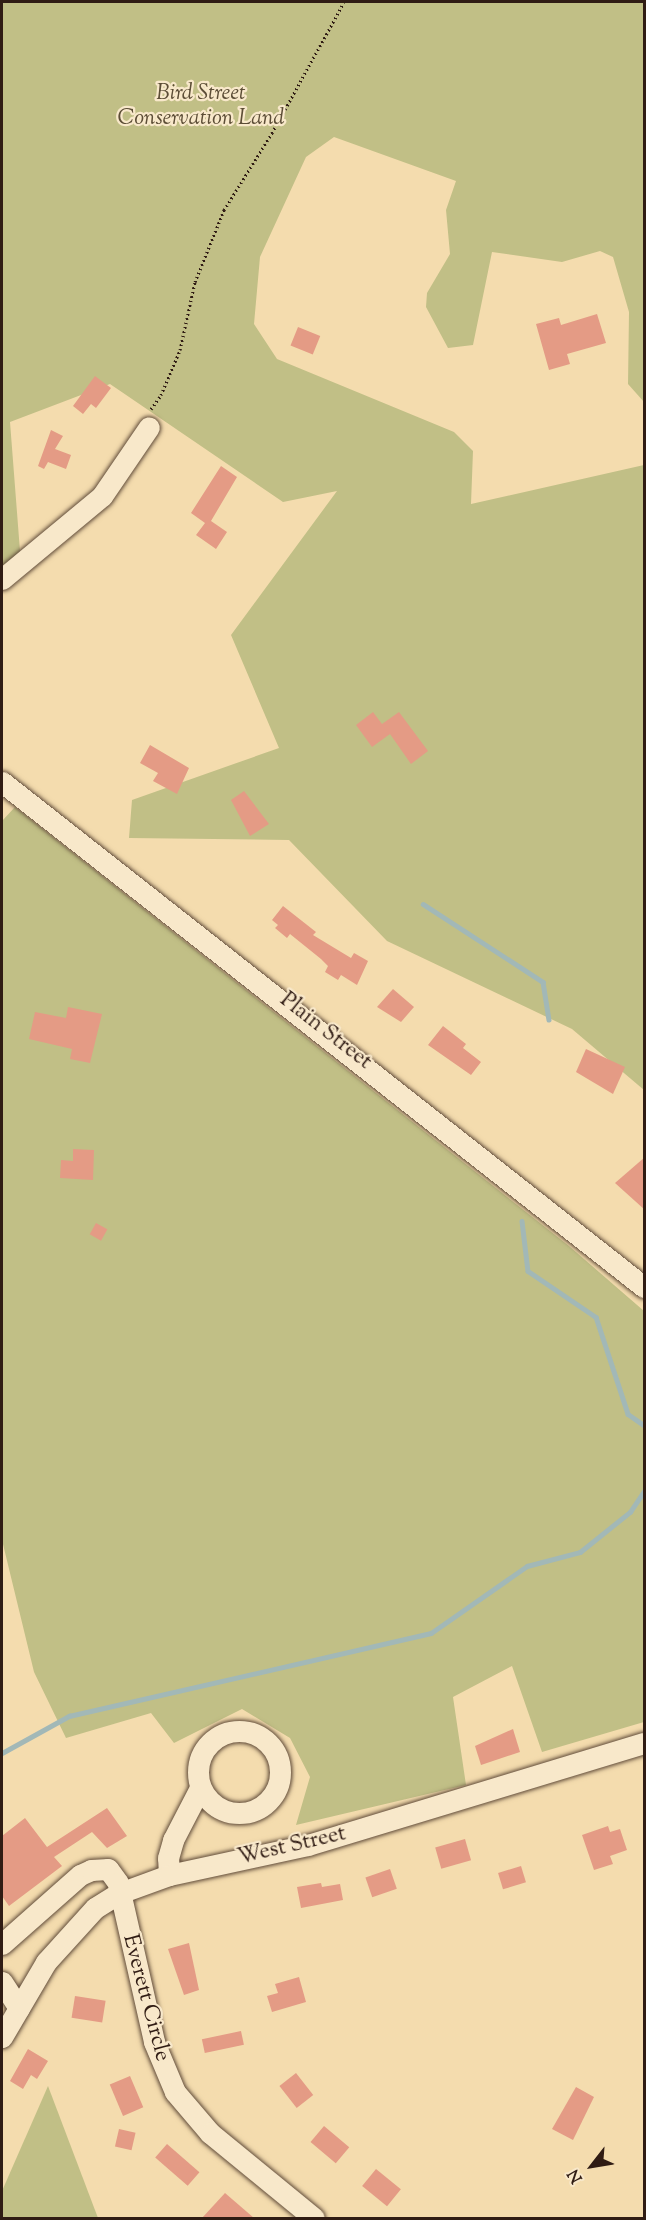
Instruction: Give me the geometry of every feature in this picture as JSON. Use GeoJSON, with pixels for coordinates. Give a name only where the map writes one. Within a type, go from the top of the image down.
{"type":"FeatureCollection","features":[{"type":"Feature","properties":{"kind":"street"},"geometry":{"type":"LineString","coordinates":[[2,579],[102,496],[150,427]]}},
{"type":"Feature","properties":{"kind":"street","name":"Plain Street"},"geometry":{"type":"LineString","coordinates":[[2,782],[645,1287]]}},
{"type":"Feature","properties":{"kind":"street","name":"West Street"},"geometry":{"type":"LineString","coordinates":[[2,2037],[46,1962],[72,1930],[95,1908],[117,1894],[169,1875],[308,1845],[645,1743]]}},
{"type":"Feature","properties":{"kind":"street"},"geometry":{"type":"LineString","coordinates":[[169,1875],[168,1858],[173,1839],[200,1788]]}},
{"type":"Feature","properties":{"kind":"street","name":"Everett Circle"},"geometry":{"type":"LineString","coordinates":[[2,1944],[91,1870],[108,1869],[117,1883],[117,1894],[153,2042],[175,2092],[210,2133],[314,2218]]}},
{"type":"Feature","properties":{"kind":"street"},"geometry":{"type":"LineString","coordinates":[[2,1982],[19,2008]]}},
{"type":"Feature","properties":{"kind":"path"},"geometry":{"type":"LineString","coordinates":[[150,427],[146,415],[161,395],[180,350],[195,282],[224,210],[344,2]]}},
{"type":"Feature","properties":{"kind":"green space","name":"Bird Street Conservation Land"},"geometry":{"type":"Polygon","coordinates":[[[2,2],[644,2],[644,402],[628,384],[629,312],[613,257],[600,251],[562,262],[492,252],[473,345],[448,348],[426,307],[427,293],[450,254],[446,210],[456,181],[334,137],[306,157],[260,257],[254,324],[277,359],[454,432],[473,451],[471,504],[644,465],[644,1090],[572,1029],[387,941],[289,840],[129,838],[132,800],[279,748],[231,635],[337,491],[283,502],[110,384],[10,422],[21,564],[2,575],[2,2]]]}},
{"type":"Feature","properties":{"kind":"green space"},"geometry":{"type":"Polygon","coordinates":[[[15,807],[569,1246],[644,1311],[644,1722],[542,1752],[512,1666],[453,1697],[466,1785],[296,1825],[310,1777],[290,1738],[242,1709],[174,1743],[151,1713],[66,1738],[34,1672],[2,1540],[2,821],[15,807]]]}},
{"type":"Feature","properties":{"kind":"green space"},"geometry":{"type":"Polygon","coordinates":[[[48,2086],[98,2218],[2,2218],[2,2191],[48,2086]]]}},
{"type":"Feature","properties":{"kind":"building"},"geometry":{"type":"Polygon","coordinates":[[[597,314],[606,343],[567,354],[570,364],[549,370],[536,324],[559,318],[561,325],[597,314]]]}},
{"type":"Feature","properties":{"kind":"building"},"geometry":{"type":"Polygon","coordinates":[[[298,327],[320,336],[313,355],[291,346],[298,327]]]}},
{"type":"Feature","properties":{"kind":"building"},"geometry":{"type":"Polygon","coordinates":[[[95,376],[111,388],[96,408],[91,404],[83,414],[73,406],[95,376]]]}},
{"type":"Feature","properties":{"kind":"building"},"geometry":{"type":"Polygon","coordinates":[[[51,430],[63,436],[55,449],[71,455],[66,469],[48,462],[44,469],[38,466],[51,430]]]}},
{"type":"Feature","properties":{"kind":"building"},"geometry":{"type":"Polygon","coordinates":[[[221,466],[237,477],[211,521],[227,532],[216,549],[196,535],[205,523],[191,513],[221,466]]]}},
{"type":"Feature","properties":{"kind":"building"},"geometry":{"type":"Polygon","coordinates":[[[373,712],[382,724],[399,712],[428,751],[411,764],[390,734],[372,747],[356,725],[373,712]]]}},
{"type":"Feature","properties":{"kind":"building"},"geometry":{"type":"Polygon","coordinates":[[[150,745],[189,768],[177,794],[153,781],[158,773],[140,763],[150,745]]]}},
{"type":"Feature","properties":{"kind":"building"},"geometry":{"type":"Polygon","coordinates":[[[244,791],[269,824],[250,836],[231,800],[244,791]]]}},
{"type":"Feature","properties":{"kind":"building"},"geometry":{"type":"Polygon","coordinates":[[[283,906],[316,932],[313,935],[351,958],[354,953],[368,961],[357,985],[341,975],[338,980],[325,972],[328,966],[321,959],[290,934],[287,938],[275,928],[278,925],[272,920],[283,906]]]}},
{"type":"Feature","properties":{"kind":"building"},"geometry":{"type":"Polygon","coordinates":[[[393,989],[414,1007],[401,1022],[377,1007],[393,989]]]}},
{"type":"Feature","properties":{"kind":"building"},"geometry":{"type":"Polygon","coordinates":[[[68,1007],[102,1014],[90,1063],[70,1059],[72,1049],[29,1039],[35,1012],[66,1018],[68,1007]]]}},
{"type":"Feature","properties":{"kind":"building"},"geometry":{"type":"Polygon","coordinates":[[[443,1026],[466,1044],[463,1048],[481,1062],[471,1075],[428,1045],[443,1026]]]}},
{"type":"Feature","properties":{"kind":"building"},"geometry":{"type":"Polygon","coordinates":[[[586,1049],[625,1067],[613,1094],[576,1072],[586,1049]]]}},
{"type":"Feature","properties":{"kind":"building"},"geometry":{"type":"Polygon","coordinates":[[[73,1149],[94,1150],[93,1180],[60,1178],[61,1160],[73,1161],[73,1149]]]}},
{"type":"Feature","properties":{"kind":"building"},"geometry":{"type":"Polygon","coordinates":[[[645,1157],[645,1210],[615,1183],[645,1157]]]}},
{"type":"Feature","properties":{"kind":"building"},"geometry":{"type":"Polygon","coordinates":[[[96,1223],[107,1229],[101,1241],[90,1234],[96,1223]]]}},
{"type":"Feature","properties":{"kind":"building"},"geometry":{"type":"Polygon","coordinates":[[[513,1729],[520,1752],[481,1765],[475,1746],[513,1729]]]}},
{"type":"Feature","properties":{"kind":"building"},"geometry":{"type":"Polygon","coordinates":[[[107,1808],[127,1836],[107,1848],[92,1832],[54,1857],[62,1866],[9,1906],[2,1896],[2,1836],[25,1818],[47,1847],[107,1808]]]}},
{"type":"Feature","properties":{"kind":"building"},"geometry":{"type":"Polygon","coordinates":[[[608,1826],[610,1832],[620,1829],[627,1850],[610,1856],[613,1864],[594,1870],[582,1835],[608,1826]]]}},
{"type":"Feature","properties":{"kind":"building"},"geometry":{"type":"Polygon","coordinates":[[[465,1839],[471,1860],[441,1869],[435,1848],[465,1839]]]}},
{"type":"Feature","properties":{"kind":"building"},"geometry":{"type":"Polygon","coordinates":[[[521,1866],[526,1882],[503,1889],[498,1873],[521,1866]]]}},
{"type":"Feature","properties":{"kind":"building"},"geometry":{"type":"Polygon","coordinates":[[[390,1869],[397,1889],[372,1897],[365,1877],[390,1869]]]}},
{"type":"Feature","properties":{"kind":"building"},"geometry":{"type":"Polygon","coordinates":[[[321,1883],[322,1887],[340,1884],[343,1900],[301,1908],[297,1887],[321,1883]]]}},
{"type":"Feature","properties":{"kind":"building"},"geometry":{"type":"Polygon","coordinates":[[[189,1943],[199,1990],[184,1995],[168,1949],[189,1943]]]}},
{"type":"Feature","properties":{"kind":"building"},"geometry":{"type":"Polygon","coordinates":[[[299,1977],[306,2002],[272,2012],[267,1996],[278,1993],[275,1984],[299,1977]]]}},
{"type":"Feature","properties":{"kind":"building"},"geometry":{"type":"Polygon","coordinates":[[[75,1996],[106,2001],[102,2023],[72,2018],[75,1996]]]}},
{"type":"Feature","properties":{"kind":"building"},"geometry":{"type":"Polygon","coordinates":[[[241,2031],[244,2045],[205,2053],[202,2039],[241,2031]]]}},
{"type":"Feature","properties":{"kind":"building"},"geometry":{"type":"Polygon","coordinates":[[[28,2049],[48,2061],[37,2079],[31,2075],[23,2089],[10,2081],[28,2049]]]}},
{"type":"Feature","properties":{"kind":"building"},"geometry":{"type":"Polygon","coordinates":[[[296,2073],[313,2095],[297,2108],[279,2086],[296,2073]]]}},
{"type":"Feature","properties":{"kind":"building"},"geometry":{"type":"Polygon","coordinates":[[[130,2076],[143,2107],[123,2116],[110,2085],[130,2076]]]}},
{"type":"Feature","properties":{"kind":"building"},"geometry":{"type":"Polygon","coordinates":[[[576,2087],[594,2097],[573,2140],[552,2129],[576,2087]]]}},
{"type":"Feature","properties":{"kind":"building"},"geometry":{"type":"Polygon","coordinates":[[[324,2126],[349,2147],[336,2163],[311,2142],[324,2126]]]}},
{"type":"Feature","properties":{"kind":"building"},"geometry":{"type":"Polygon","coordinates":[[[119,2129],[136,2133],[132,2150],[115,2147],[119,2129]]]}},
{"type":"Feature","properties":{"kind":"building"},"geometry":{"type":"Polygon","coordinates":[[[167,2144],[199,2172],[188,2186],[155,2158],[167,2144]]]}},
{"type":"Feature","properties":{"kind":"building"},"geometry":{"type":"Polygon","coordinates":[[[376,2169],[401,2189],[387,2206],[362,2186],[376,2169]]]}},
{"type":"Feature","properties":{"kind":"building"},"geometry":{"type":"Polygon","coordinates":[[[225,2193],[254,2218],[202,2218],[225,2193]]]}},
{"type":"Feature","properties":{"kind":"waterway"},"geometry":{"type":"LineString","coordinates":[[423,904],[543,982],[549,1020]]}},
{"type":"Feature","properties":{"kind":"waterway"},"geometry":{"type":"LineString","coordinates":[[522,1221],[528,1271],[596,1317],[628,1414],[644,1425]]}},
{"type":"Feature","properties":{"kind":"waterway"},"geometry":{"type":"LineString","coordinates":[[2,1753],[69,1716],[431,1633],[527,1566],[580,1552],[630,1512],[644,1491]]}}]}
